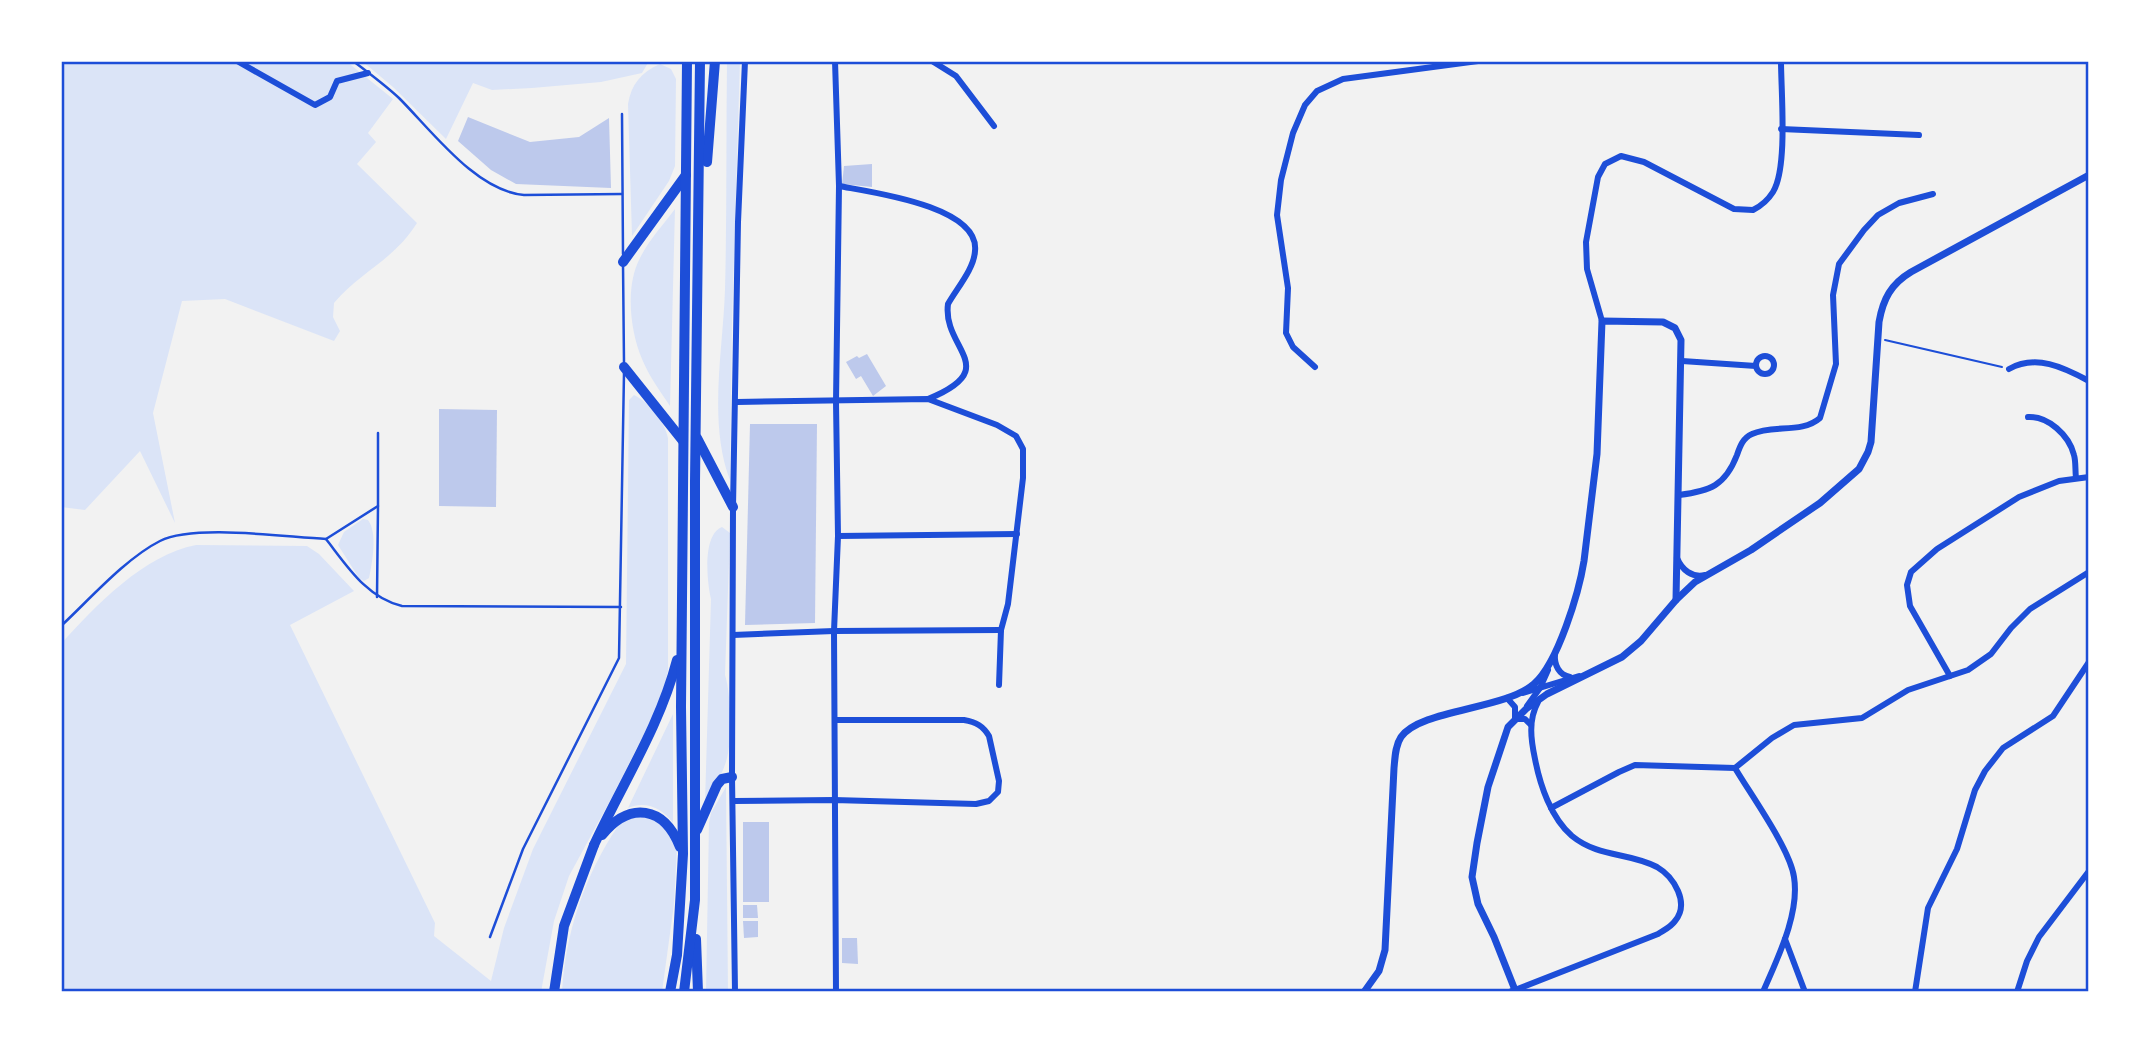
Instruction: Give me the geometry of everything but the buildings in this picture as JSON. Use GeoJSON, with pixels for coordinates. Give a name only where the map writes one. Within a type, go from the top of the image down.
{"type":"FeatureCollection","features":[{"type":"Feature","properties":{"kind":"highway"},"geometry":{"type":"LineString","coordinates":[[670,992],[677,955],[683,854],[687,61]]}},
{"type":"Feature","properties":{"kind":"highway"},"geometry":{"type":"LineString","coordinates":[[698,992],[694,835],[700,61]]}},
{"type":"Feature","properties":{"kind":"highway"},"geometry":{"type":"LineString","coordinates":[[698,262],[715,61]]}},
{"type":"Feature","properties":{"kind":"highway"},"geometry":{"type":"LineString","coordinates":[[623,262],[686,175]]}},
{"type":"Feature","properties":{"kind":"highway"},"geometry":{"type":"LineString","coordinates":[[624,367],[684,441]]}},
{"type":"Feature","properties":{"kind":"highway"},"geometry":{"type":"LineString","coordinates":[[696,436],[733,507]]}},
{"type":"Feature","properties":{"kind":"highway"},"geometry":{"type":"LineString","coordinates":[[594,845],[615,798],[653,728],[672,680],[682,642]]}},
{"type":"Feature","properties":{"kind":"highway"},"geometry":{"type":"LineString","coordinates":[[694,835],[717,785],[722,779],[732,777]]}},
{"type":"Feature","properties":{"kind":"highway"},"geometry":{"type":"LineString","coordinates":[[594,845],[609,827],[623,816],[648,813],[668,825],[683,854]]}},
{"type":"Feature","properties":{"kind":"highway"},"geometry":{"type":"LineString","coordinates":[[684,992],[695,900]]}},
{"type":"Feature","properties":{"kind":"main road"},"geometry":{"type":"LineString","coordinates":[[554,992],[565,926],[594,845]]}},
{"type":"Feature","properties":{"kind":"street"},"geometry":{"type":"LineString","coordinates":[[237,61],[315,104],[330,97],[337,81],[368,73]]}},
{"type":"Feature","properties":{"kind":"street"},"geometry":{"type":"LineString","coordinates":[[743,992],[735,990],[732,777],[738,222],[745,61]]}},
{"type":"Feature","properties":{"kind":"street"},"geometry":{"type":"LineString","coordinates":[[835,61],[839,186],[835,402],[838,536],[834,631],[836,992]]}},
{"type":"Feature","properties":{"kind":"street"},"geometry":{"type":"LineString","coordinates":[[932,61],[956,76],[994,126]]}},
{"type":"Feature","properties":{"kind":"street"},"geometry":{"type":"LineString","coordinates":[[1315,367],[1293,347],[1286,333],[1288,288],[1278,215],[1281,180],[1293,133],[1305,105],[1317,91],[1343,79],[1478,61]]}},
{"type":"Feature","properties":{"kind":"street"},"geometry":{"type":"LineString","coordinates":[[1536,701],[1531,725],[1537,770],[1551,808],[1567,831],[1591,848],[1648,863],[1662,871],[1675,884],[1682,907],[1671,925],[1647,940],[1513,991],[1494,937],[1478,904],[1472,877],[1488,787],[1504,734],[1540,688],[1582,574],[1597,454],[1602,321],[1587,269],[1586,242],[1594,188],[1605,164],[1621,156],[1644,162],[1734,209],[1753,211],[1767,200],[1778,180],[1781,61]]}},
{"type":"Feature","properties":{"kind":"street"},"geometry":{"type":"LineString","coordinates":[[1781,129],[1919,135]]}},
{"type":"Feature","properties":{"kind":"street"},"geometry":{"type":"LineString","coordinates":[[1517,717],[1563,684],[1612,663],[1631,650],[1676,600],[1705,575],[1751,551],[1820,503],[1859,469],[1871,442],[1881,306],[1885,297],[1905,275],[2089,174]]}},
{"type":"Feature","properties":{"kind":"street"},"geometry":{"type":"LineString","coordinates":[[839,186],[942,212],[967,228],[975,242],[973,260],[947,310],[967,367],[960,381],[928,399]]}},
{"type":"Feature","properties":{"kind":"street"},"geometry":{"type":"LineString","coordinates":[[1679,495],[1702,492],[1720,482],[1727,474],[1741,443],[1751,434],[1806,425],[1818,420],[1824,410],[1836,363],[1833,295],[1839,264],[1878,215],[1899,203],[1933,194]]}},
{"type":"Feature","properties":{"kind":"street"},"geometry":{"type":"LineString","coordinates":[[1602,321],[1657,321],[1672,325],[1679,335],[1682,361],[1676,600]]}},
{"type":"Feature","properties":{"kind":"street"},"geometry":{"type":"LineString","coordinates":[[1682,361],[1756,366]]}},
{"type":"Feature","properties":{"kind":"street"},"geometry":{"type":"LineString","coordinates":[[2009,369],[2025,361],[2044,363],[2060,367],[2089,381]]}},
{"type":"Feature","properties":{"kind":"street"},"geometry":{"type":"LineString","coordinates":[[737,402],[928,399],[997,425],[1020,442],[1023,449],[1023,478],[1009,604],[1001,630],[999,685]]}},
{"type":"Feature","properties":{"kind":"street"},"geometry":{"type":"LineString","coordinates":[[2028,417],[2041,418],[2064,437],[2073,451],[2076,478]]}},
{"type":"Feature","properties":{"kind":"street"},"geometry":{"type":"LineString","coordinates":[[1950,676],[1910,606],[1907,585],[1911,572],[1937,549],[2019,497],[2042,486],[2089,477]]}},
{"type":"Feature","properties":{"kind":"street"},"geometry":{"type":"LineString","coordinates":[[838,536],[1017,534]]}},
{"type":"Feature","properties":{"kind":"street"},"geometry":{"type":"LineString","coordinates":[[1676,554],[1678,562],[1688,572],[1696,576],[1705,575]]}},
{"type":"Feature","properties":{"kind":"street"},"geometry":{"type":"LineString","coordinates":[[1551,808],[1635,765],[1735,768],[1772,738],[1794,725],[1863,718],[1898,695],[1968,670],[1984,660],[2030,609],[2089,572]]}},
{"type":"Feature","properties":{"kind":"street"},"geometry":{"type":"LineString","coordinates":[[733,635],[834,631],[1001,630]]}},
{"type":"Feature","properties":{"kind":"street"},"geometry":{"type":"LineString","coordinates":[[1554,655],[1559,671],[1566,677],[1573,677]]}},
{"type":"Feature","properties":{"kind":"street"},"geometry":{"type":"LineString","coordinates":[[1512,697],[1540,678],[1554,655]]}},
{"type":"Feature","properties":{"kind":"street"},"geometry":{"type":"LineString","coordinates":[[1915,992],[1928,908],[1958,849],[1975,790],[1985,771],[2003,748],[2053,716],[2089,662]]}},
{"type":"Feature","properties":{"kind":"street"},"geometry":{"type":"LineString","coordinates":[[1364,992],[1379,971],[1385,950],[1394,768],[1398,742],[1406,732],[1421,723],[1588,674]]}},
{"type":"Feature","properties":{"kind":"street"},"geometry":{"type":"LineString","coordinates":[[1512,697],[1517,717]]}},
{"type":"Feature","properties":{"kind":"street"},"geometry":{"type":"LineString","coordinates":[[1517,717],[1525,719],[1531,725]]}},
{"type":"Feature","properties":{"kind":"street"},"geometry":{"type":"LineString","coordinates":[[734,801],[834,800],[976,804],[989,801],[998,792],[999,781],[989,736],[979,725],[964,720],[835,720]]}},
{"type":"Feature","properties":{"kind":"street"},"geometry":{"type":"LineString","coordinates":[[1735,768],[1792,866],[1795,886],[1785,939],[1763,992]]}},
{"type":"Feature","properties":{"kind":"street"},"geometry":{"type":"LineString","coordinates":[[2017,992],[2027,961],[2039,937],[2089,872]]}},
{"type":"Feature","properties":{"kind":"street"},"geometry":{"type":"LineString","coordinates":[[1785,939],[1805,992]]}},
{"type":"Feature","properties":{"kind":"lane"},"geometry":{"type":"LineString","coordinates":[[353,61],[400,99],[474,171],[505,192],[524,195],[622,194]]}},
{"type":"Feature","properties":{"kind":"lane"},"geometry":{"type":"LineString","coordinates":[[490,937],[523,849],[615,668],[620,649],[624,367],[622,114]]}},
{"type":"Feature","properties":{"kind":"lane"},"geometry":{"type":"LineString","coordinates":[[377,433],[377,597]]}},
{"type":"Feature","properties":{"kind":"lane"},"geometry":{"type":"LineString","coordinates":[[61,626],[138,555],[168,538],[195,532],[326,539],[378,506]]}},
{"type":"Feature","properties":{"kind":"lane"},"geometry":{"type":"LineString","coordinates":[[326,539],[356,577],[377,597],[392,604],[412,608],[621,607]]}},
{"type":"Feature","properties":{"kind":"path"},"geometry":{"type":"LineString","coordinates":[[1878,338],[2009,369]]}},
{"type":"Feature","properties":{"kind":"shaded area"},"geometry":{"type":"Polygon","coordinates":[[[61,61],[346,61],[393,99],[368,133],[376,142],[357,164],[417,223],[398,247],[334,303],[333,317],[340,331],[334,341],[225,299],[182,301],[153,413],[175,523],[140,451],[85,510],[61,507],[61,61]]]}},
{"type":"Feature","properties":{"kind":"shaded area"},"geometry":{"type":"Polygon","coordinates":[[[362,61],[649,61],[642,73],[601,82],[492,90],[473,83],[446,139],[362,61]]]}},
{"type":"Feature","properties":{"kind":"shaded area"},"geometry":{"type":"Polygon","coordinates":[[[727,61],[740,61],[730,480],[723,458],[718,411],[725,290],[727,61]]]}},
{"type":"Feature","properties":{"kind":"shaded area"},"geometry":{"type":"Polygon","coordinates":[[[660,64],[671,69],[676,79],[675,166],[669,181],[632,236],[628,104],[638,80],[660,64]]]}},
{"type":"Feature","properties":{"kind":"shaded area"},"geometry":{"type":"Polygon","coordinates":[[[675,209],[670,406],[648,371],[638,348],[632,322],[631,295],[635,269],[640,258],[675,209]]]}},
{"type":"Feature","properties":{"kind":"shaded area"},"geometry":{"type":"Polygon","coordinates":[[[634,395],[656,413],[668,438],[668,671],[660,702],[569,876],[554,921],[541,992],[61,992],[61,644],[105,598],[140,570],[158,559],[196,545],[307,546],[319,554],[354,591],[290,625],[435,923],[434,936],[491,981],[504,928],[533,849],[626,664],[629,400],[634,395]]]}},
{"type":"Feature","properties":{"kind":"shaded area"},"geometry":{"type":"Polygon","coordinates":[[[363,519],[368,520],[374,540],[369,578],[364,581],[359,578],[338,545],[344,532],[363,519]]]}},
{"type":"Feature","properties":{"kind":"shaded area"},"geometry":{"type":"Polygon","coordinates":[[[722,527],[730,533],[725,675],[730,704],[730,740],[723,770],[705,803],[711,599],[708,560],[711,539],[722,527]]]}},
{"type":"Feature","properties":{"kind":"shaded area"},"geometry":{"type":"Polygon","coordinates":[[[673,714],[673,823],[653,807],[641,805],[628,808],[673,714]]]}},
{"type":"Feature","properties":{"kind":"shaded area"},"geometry":{"type":"Polygon","coordinates":[[[726,787],[728,992],[706,992],[709,823],[711,813],[726,787]]]}},
{"type":"Feature","properties":{"kind":"shaded area"},"geometry":{"type":"Polygon","coordinates":[[[638,816],[660,822],[677,847],[674,904],[662,992],[562,992],[572,926],[587,884],[618,826],[623,821],[638,816]]]}}]}
